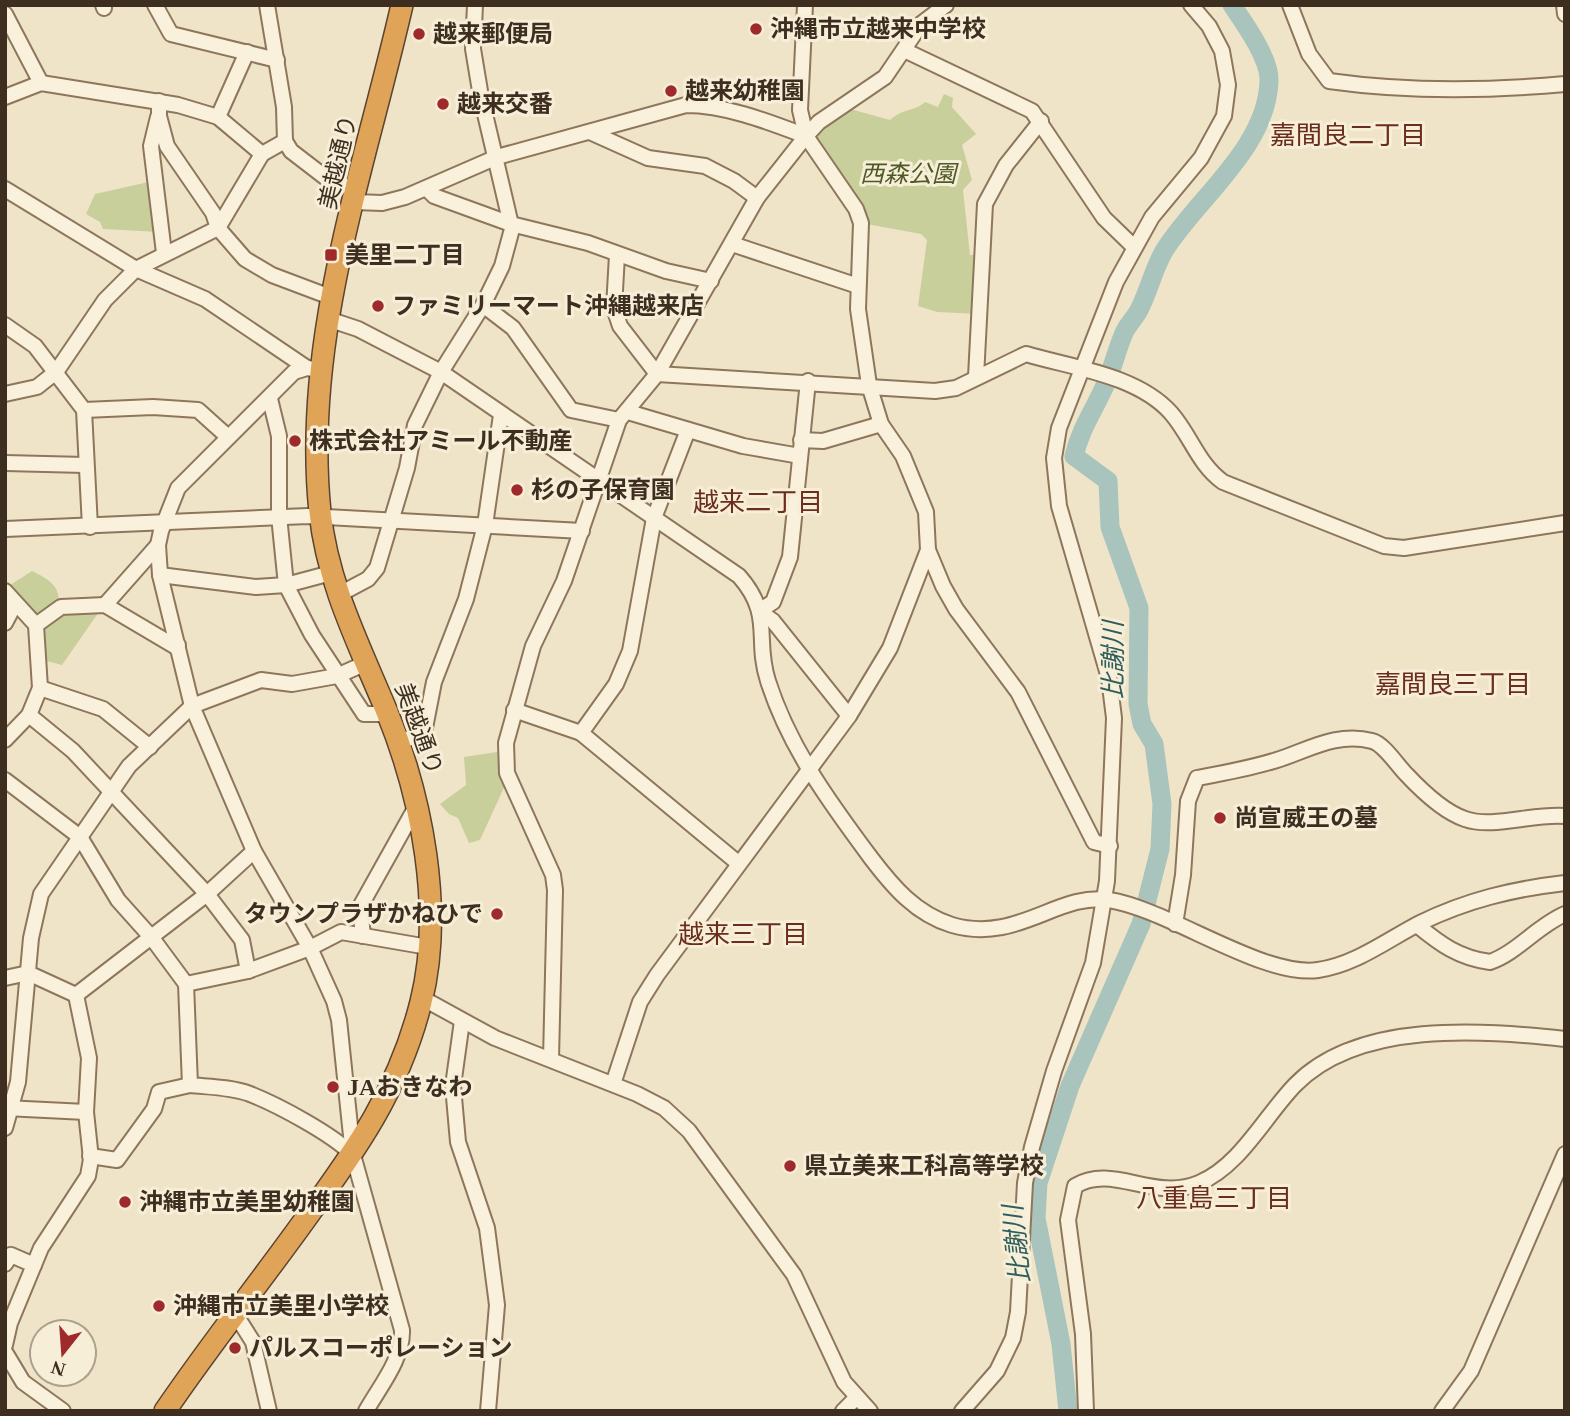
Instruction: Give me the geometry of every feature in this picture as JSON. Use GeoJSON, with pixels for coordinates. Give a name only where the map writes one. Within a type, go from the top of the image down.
{"type":"FeatureCollection","features":[{"type":"Feature","properties":{"kind":"highway","name":"美越通り"},"geometry":{"type":"LineString","coordinates":[[165,1411],[353,1155],[388,1095],[407,1050],[422,998],[428,947],[428,892],[417,805],[398,741],[331,573],[320,516],[314,369],[401,5]]}},
{"type":"Feature","properties":{"kind":"street"},"geometry":{"type":"LineString","coordinates":[[155,5],[171,34],[277,60]]}},
{"type":"Feature","properties":{"kind":"street"},"geometry":{"type":"LineString","coordinates":[[267,5],[284,107],[285,141],[291,150],[330,181],[356,196],[382,203],[427,189],[497,157],[657,111],[703,105],[774,123],[806,136]]}},
{"type":"Feature","properties":{"kind":"street"},"geometry":{"type":"LineString","coordinates":[[338,596],[368,579],[384,551],[407,468],[415,425],[441,372],[483,305],[502,266],[510,224],[497,157],[481,97],[473,49],[475,5]]}},
{"type":"Feature","properties":{"kind":"street"},"geometry":{"type":"LineString","coordinates":[[805,5],[800,110],[806,136],[856,209],[862,239],[858,286],[860,334],[869,385],[881,424],[903,456],[926,512],[928,550],[943,586],[956,609],[1018,692],[1094,842],[1110,846]]}},
{"type":"Feature","properties":{"kind":"street"},"geometry":{"type":"LineString","coordinates":[[551,1059],[555,890],[553,875],[507,772],[506,743],[533,646],[564,581],[598,481],[624,416],[657,374],[757,198],[819,122],[885,77],[921,24],[946,5]]}},
{"type":"Feature","properties":{"kind":"street"},"geometry":{"type":"LineString","coordinates":[[962,1411],[997,1371],[1013,1338],[1018,1312],[1025,1183],[1032,1147],[1054,1071],[1093,963],[1110,846],[1114,718],[1108,678],[1053,477],[1059,428],[1087,371],[1116,282],[1134,247],[1152,217],[1201,158],[1224,116],[1228,85],[1222,51],[1209,26],[1191,5]]}},
{"type":"Feature","properties":{"kind":"street"},"geometry":{"type":"LineString","coordinates":[[1290,5],[1310,54],[1329,81],[1414,89],[1519,88],[1565,84]]}},
{"type":"Feature","properties":{"kind":"street"},"geometry":{"type":"LineString","coordinates":[[1563,5],[1565,15]]}},
{"type":"Feature","properties":{"kind":"street"},"geometry":{"type":"LineString","coordinates":[[5,14],[41,83]]}},
{"type":"Feature","properties":{"kind":"street"},"geometry":{"type":"LineString","coordinates":[[904,50],[1032,111],[1104,218],[1134,247]]}},
{"type":"Feature","properties":{"kind":"street"},"geometry":{"type":"LineString","coordinates":[[218,117],[247,52]]}},
{"type":"Feature","properties":{"kind":"street"},"geometry":{"type":"LineString","coordinates":[[5,97],[41,83],[159,108],[218,117],[261,154]]}},
{"type":"Feature","properties":{"kind":"street"},"geometry":{"type":"LineString","coordinates":[[159,108],[167,146],[213,213],[218,228],[245,259],[272,275],[333,298]]}},
{"type":"Feature","properties":{"kind":"street"},"geometry":{"type":"LineString","coordinates":[[159,108],[150,146],[159,232],[164,253]]}},
{"type":"Feature","properties":{"kind":"street"},"geometry":{"type":"LineString","coordinates":[[976,377],[985,204],[1006,165],[1041,121]]}},
{"type":"Feature","properties":{"kind":"street"},"geometry":{"type":"LineString","coordinates":[[590,132],[648,158],[705,166],[734,181],[757,198]]}},
{"type":"Feature","properties":{"kind":"street"},"geometry":{"type":"LineString","coordinates":[[37,387],[56,372],[105,300],[136,269],[218,228],[261,154],[285,141]]}},
{"type":"Feature","properties":{"kind":"street"},"geometry":{"type":"LineString","coordinates":[[5,189],[136,269],[205,299],[314,369]]}},
{"type":"Feature","properties":{"kind":"street"},"geometry":{"type":"LineString","coordinates":[[427,189],[434,196],[510,224],[588,243],[617,255],[711,281]]}},
{"type":"Feature","properties":{"kind":"street"},"geometry":{"type":"LineString","coordinates":[[732,244],[858,286]]}},
{"type":"Feature","properties":{"kind":"street"},"geometry":{"type":"LineString","coordinates":[[617,255],[614,308],[620,326],[657,374],[808,381],[935,391],[956,388],[1027,354],[1140,389],[1170,412],[1200,459],[1223,482],[1384,546],[1404,548],[1565,523]]}},
{"type":"Feature","properties":{"kind":"street"},"geometry":{"type":"LineString","coordinates":[[483,305],[513,328],[570,411],[624,416],[743,446],[800,456]]}},
{"type":"Feature","properties":{"kind":"street"},"geometry":{"type":"LineString","coordinates":[[328,319],[358,330],[441,372],[739,576],[754,592],[763,622],[763,656],[768,681],[808,770],[894,885],[907,900],[936,919],[964,928],[999,928],[1030,921],[1079,902],[1103,900],[1133,908],[1261,959],[1307,971],[1346,962],[1417,925],[1494,894],[1565,883]]}},
{"type":"Feature","properties":{"kind":"street"},"geometry":{"type":"LineString","coordinates":[[5,326],[34,346],[84,410],[90,527]]}},
{"type":"Feature","properties":{"kind":"street"},"geometry":{"type":"LineString","coordinates":[[314,369],[294,372],[270,399],[178,488],[162,523],[158,545],[160,575],[192,706],[254,850],[310,948],[339,1020],[353,1155],[402,1330],[402,1342],[396,1359],[366,1411]]}},
{"type":"Feature","properties":{"kind":"street"},"geometry":{"type":"LineString","coordinates":[[759,611],[774,602],[790,557],[808,381]]}},
{"type":"Feature","properties":{"kind":"street"},"geometry":{"type":"LineString","coordinates":[[5,394],[37,387],[68,388]]}},
{"type":"Feature","properties":{"kind":"street"},"geometry":{"type":"LineString","coordinates":[[270,399],[279,436],[279,516],[286,585],[337,676],[364,714],[388,715]]}},
{"type":"Feature","properties":{"kind":"street"},"geometry":{"type":"LineString","coordinates":[[84,410],[153,407],[198,410],[228,438]]}},
{"type":"Feature","properties":{"kind":"street"},"geometry":{"type":"LineString","coordinates":[[398,741],[419,736],[425,728],[435,682],[466,599],[485,525],[501,415]]}},
{"type":"Feature","properties":{"kind":"street"},"geometry":{"type":"LineString","coordinates":[[801,440],[823,441],[881,424]]}},
{"type":"Feature","properties":{"kind":"street"},"geometry":{"type":"LineString","coordinates":[[581,733],[616,684],[630,650],[654,518],[688,430]]}},
{"type":"Feature","properties":{"kind":"street"},"geometry":{"type":"LineString","coordinates":[[5,463],[85,465]]}},
{"type":"Feature","properties":{"kind":"street"},"geometry":{"type":"LineString","coordinates":[[5,529],[320,516],[582,531]]}},
{"type":"Feature","properties":{"kind":"street"},"geometry":{"type":"LineString","coordinates":[[105,605],[158,545]]}},
{"type":"Feature","properties":{"kind":"street"},"geometry":{"type":"LineString","coordinates":[[612,1084],[640,1002],[738,863],[849,716],[890,648],[928,550]]}},
{"type":"Feature","properties":{"kind":"street"},"geometry":{"type":"LineString","coordinates":[[160,575],[256,587],[286,585],[331,573]]}},
{"type":"Feature","properties":{"kind":"street"},"geometry":{"type":"LineString","coordinates":[[5,591],[36,625],[40,688],[29,715],[5,740]]}},
{"type":"Feature","properties":{"kind":"street"},"geometry":{"type":"LineString","coordinates":[[5,623],[15,604]]}},
{"type":"Feature","properties":{"kind":"street"},"geometry":{"type":"LineString","coordinates":[[36,625],[61,607],[105,605],[155,636],[176,647],[177,645]]}},
{"type":"Feature","properties":{"kind":"street"},"geometry":{"type":"LineString","coordinates":[[759,611],[773,621],[849,716]]}},
{"type":"Feature","properties":{"kind":"street"},"geometry":{"type":"LineString","coordinates":[[5,1128],[8,1108],[18,1082],[31,938],[41,894],[129,766],[192,706],[261,680],[292,684],[337,676],[366,663]]}},
{"type":"Feature","properties":{"kind":"street"},"geometry":{"type":"LineString","coordinates":[[40,688],[103,709],[150,747]]}},
{"type":"Feature","properties":{"kind":"street"},"geometry":{"type":"LineString","coordinates":[[514,710],[581,733],[738,863]]}},
{"type":"Feature","properties":{"kind":"street"},"geometry":{"type":"LineString","coordinates":[[29,715],[73,751],[207,894],[242,940],[248,971]]}},
{"type":"Feature","properties":{"kind":"street"},"geometry":{"type":"LineString","coordinates":[[1175,924],[1183,875],[1188,801],[1197,778],[1281,759],[1315,744],[1348,738],[1375,742],[1408,777],[1450,811],[1467,820],[1485,822],[1539,814],[1565,817]]}},
{"type":"Feature","properties":{"kind":"street"},"geometry":{"type":"LineString","coordinates":[[5,780],[80,837],[118,900],[152,938],[186,984],[190,1085]]}},
{"type":"Feature","properties":{"kind":"street"},"geometry":{"type":"LineString","coordinates":[[363,936],[360,907],[417,805]]}},
{"type":"Feature","properties":{"kind":"street"},"geometry":{"type":"LineString","coordinates":[[76,995],[207,894],[254,850]]}},
{"type":"Feature","properties":{"kind":"street"},"geometry":{"type":"LineString","coordinates":[[1417,925],[1441,946],[1454,953],[1490,962],[1509,953],[1549,921],[1565,914]]}},
{"type":"Feature","properties":{"kind":"street"},"geometry":{"type":"LineString","coordinates":[[186,984],[248,971],[310,948],[341,932],[428,947]]}},
{"type":"Feature","properties":{"kind":"street"},"geometry":{"type":"LineString","coordinates":[[5,978],[28,973],[76,995]]}},
{"type":"Feature","properties":{"kind":"street"},"geometry":{"type":"LineString","coordinates":[[5,1345],[10,1323],[41,1248],[88,1176],[90,1156],[86,1112],[89,1058],[76,995]]}},
{"type":"Feature","properties":{"kind":"street"},"geometry":{"type":"LineString","coordinates":[[422,998],[495,1038],[612,1084],[664,1108],[689,1131],[794,1275],[844,1382],[870,1411]]}},
{"type":"Feature","properties":{"kind":"street"},"geometry":{"type":"LineString","coordinates":[[462,1021],[453,1086],[458,1142],[487,1228],[497,1305],[488,1411]]}},
{"type":"Feature","properties":{"kind":"street"},"geometry":{"type":"LineString","coordinates":[[1086,1411],[1083,1334],[1068,1220],[1076,1186],[1094,1177],[1109,1178],[1155,1190],[1195,1185],[1206,1180],[1230,1161],[1296,1084],[1325,1061],[1357,1047],[1449,1033],[1502,1032],[1565,1039]]}},
{"type":"Feature","properties":{"kind":"street"},"geometry":{"type":"LineString","coordinates":[[90,1156],[117,1160],[154,1109],[159,1093],[190,1085],[227,1088],[249,1094],[323,1131],[353,1155]]}},
{"type":"Feature","properties":{"kind":"street"},"geometry":{"type":"LineString","coordinates":[[8,1108],[86,1112]]}},
{"type":"Feature","properties":{"kind":"street"},"geometry":{"type":"LineString","coordinates":[[1443,1411],[1471,1371],[1565,1154]]}},
{"type":"Feature","properties":{"kind":"street"},"geometry":{"type":"LineString","coordinates":[[5,1264],[11,1255],[34,1265]]}},
{"type":"Feature","properties":{"kind":"street"},"geometry":{"type":"LineString","coordinates":[[236,1315],[253,1342],[269,1411]]}},
{"type":"Feature","properties":{"kind":"street"},"geometry":{"type":"LineString","coordinates":[[5,1352],[23,1382],[55,1408]]}},
{"type":"Feature","properties":{"kind":"street"},"geometry":{"type":"LineString","coordinates":[[843,1411],[856,1398]]}},
{"type":"Feature","properties":{"kind":"green space","name":"西森公園"},"geometry":{"type":"Polygon","coordinates":[[[944,94],[953,98],[952,107],[976,134],[962,145],[972,180],[963,190],[970,255],[981,254],[979,314],[937,312],[918,306],[927,240],[921,234],[861,223],[806,136],[843,107],[890,120],[925,102],[938,107],[944,94]]]}},
{"type":"Feature","properties":{"kind":"green space"},"geometry":{"type":"Polygon","coordinates":[[[153,181],[159,232],[103,229],[100,222],[86,214],[95,194],[153,181]]]}},
{"type":"Feature","properties":{"kind":"green space"},"geometry":{"type":"Polygon","coordinates":[[[32,571],[52,583],[59,603],[38,618],[7,587],[32,571]]]}},
{"type":"Feature","properties":{"kind":"green space"},"geometry":{"type":"Polygon","coordinates":[[[101,609],[62,665],[35,658],[39,626],[62,610],[101,609]]]}},
{"type":"Feature","properties":{"kind":"green space"},"geometry":{"type":"Polygon","coordinates":[[[503,751],[507,781],[480,840],[469,843],[458,818],[449,814],[440,804],[466,785],[464,757],[503,751]]]}},
{"type":"Feature","properties":{"kind":"waterway","name":"比謝川"},"geometry":{"type":"LineString","coordinates":[[1068,1411],[1061,1344],[1036,1218],[1038,1183],[1070,1086],[1141,924],[1160,849],[1162,804],[1154,744],[1142,724],[1138,704],[1139,608],[1110,527],[1108,481],[1074,456],[1124,333],[1139,310],[1164,251],[1244,150],[1265,105],[1268,72],[1256,42],[1232,5]]}},
{"type":"Feature","properties":{"kind":"place","name":"沖縄市立越来中学校"},"geometry":{"type":"Point","coordinates":[756,29]}},
{"type":"Feature","properties":{"kind":"place","name":"越来郵便局"},"geometry":{"type":"Point","coordinates":[419,34]}},
{"type":"Feature","properties":{"kind":"place","name":"越来幼稚園"},"geometry":{"type":"Point","coordinates":[671,91]}},
{"type":"Feature","properties":{"kind":"place","name":"越来交番"},"geometry":{"type":"Point","coordinates":[443,104]}},
{"type":"Feature","properties":{"kind":"place","name":"美里二丁目"},"geometry":{"type":"Point","coordinates":[331,255]}},
{"type":"Feature","properties":{"kind":"place","name":"ファミリーマート沖縄越来店"},"geometry":{"type":"Point","coordinates":[378,306]}},
{"type":"Feature","properties":{"kind":"place","name":"株式会社アミール不動産"},"geometry":{"type":"Point","coordinates":[295,441]}},
{"type":"Feature","properties":{"kind":"place","name":"杉の子保育園"},"geometry":{"type":"Point","coordinates":[517,490]}},
{"type":"Feature","properties":{"kind":"place","name":"尚宣威王の墓"},"geometry":{"type":"Point","coordinates":[1220,818]}},
{"type":"Feature","properties":{"kind":"place","name":"タウンプラザかねひで"},"geometry":{"type":"Point","coordinates":[497,914]}},
{"type":"Feature","properties":{"kind":"place","name":"JAおきなわ"},"geometry":{"type":"Point","coordinates":[333,1087]}},
{"type":"Feature","properties":{"kind":"place","name":"県立美来工科高等学校"},"geometry":{"type":"Point","coordinates":[790,1166]}},
{"type":"Feature","properties":{"kind":"place","name":"沖縄市立美里幼稚園"},"geometry":{"type":"Point","coordinates":[125,1202]}},
{"type":"Feature","properties":{"kind":"place","name":"沖縄市立美里小学校"},"geometry":{"type":"Point","coordinates":[159,1306]}},
{"type":"Feature","properties":{"kind":"place","name":"パルスコーポレーション"},"geometry":{"type":"Point","coordinates":[235,1348]}},
{"type":"Feature","properties":{"kind":"district","name":"嘉間良二丁目"},"geometry":{"type":"Point","coordinates":[1348,135]}},
{"type":"Feature","properties":{"kind":"district","name":"越来二丁目"},"geometry":{"type":"Point","coordinates":[758,502]}},
{"type":"Feature","properties":{"kind":"district","name":"嘉間良三丁目"},"geometry":{"type":"Point","coordinates":[1453,684]}},
{"type":"Feature","properties":{"kind":"district","name":"越来三丁目"},"geometry":{"type":"Point","coordinates":[743,934]}},
{"type":"Feature","properties":{"kind":"district","name":"八重島三丁目"},"geometry":{"type":"Point","coordinates":[1214,1198]}}]}
